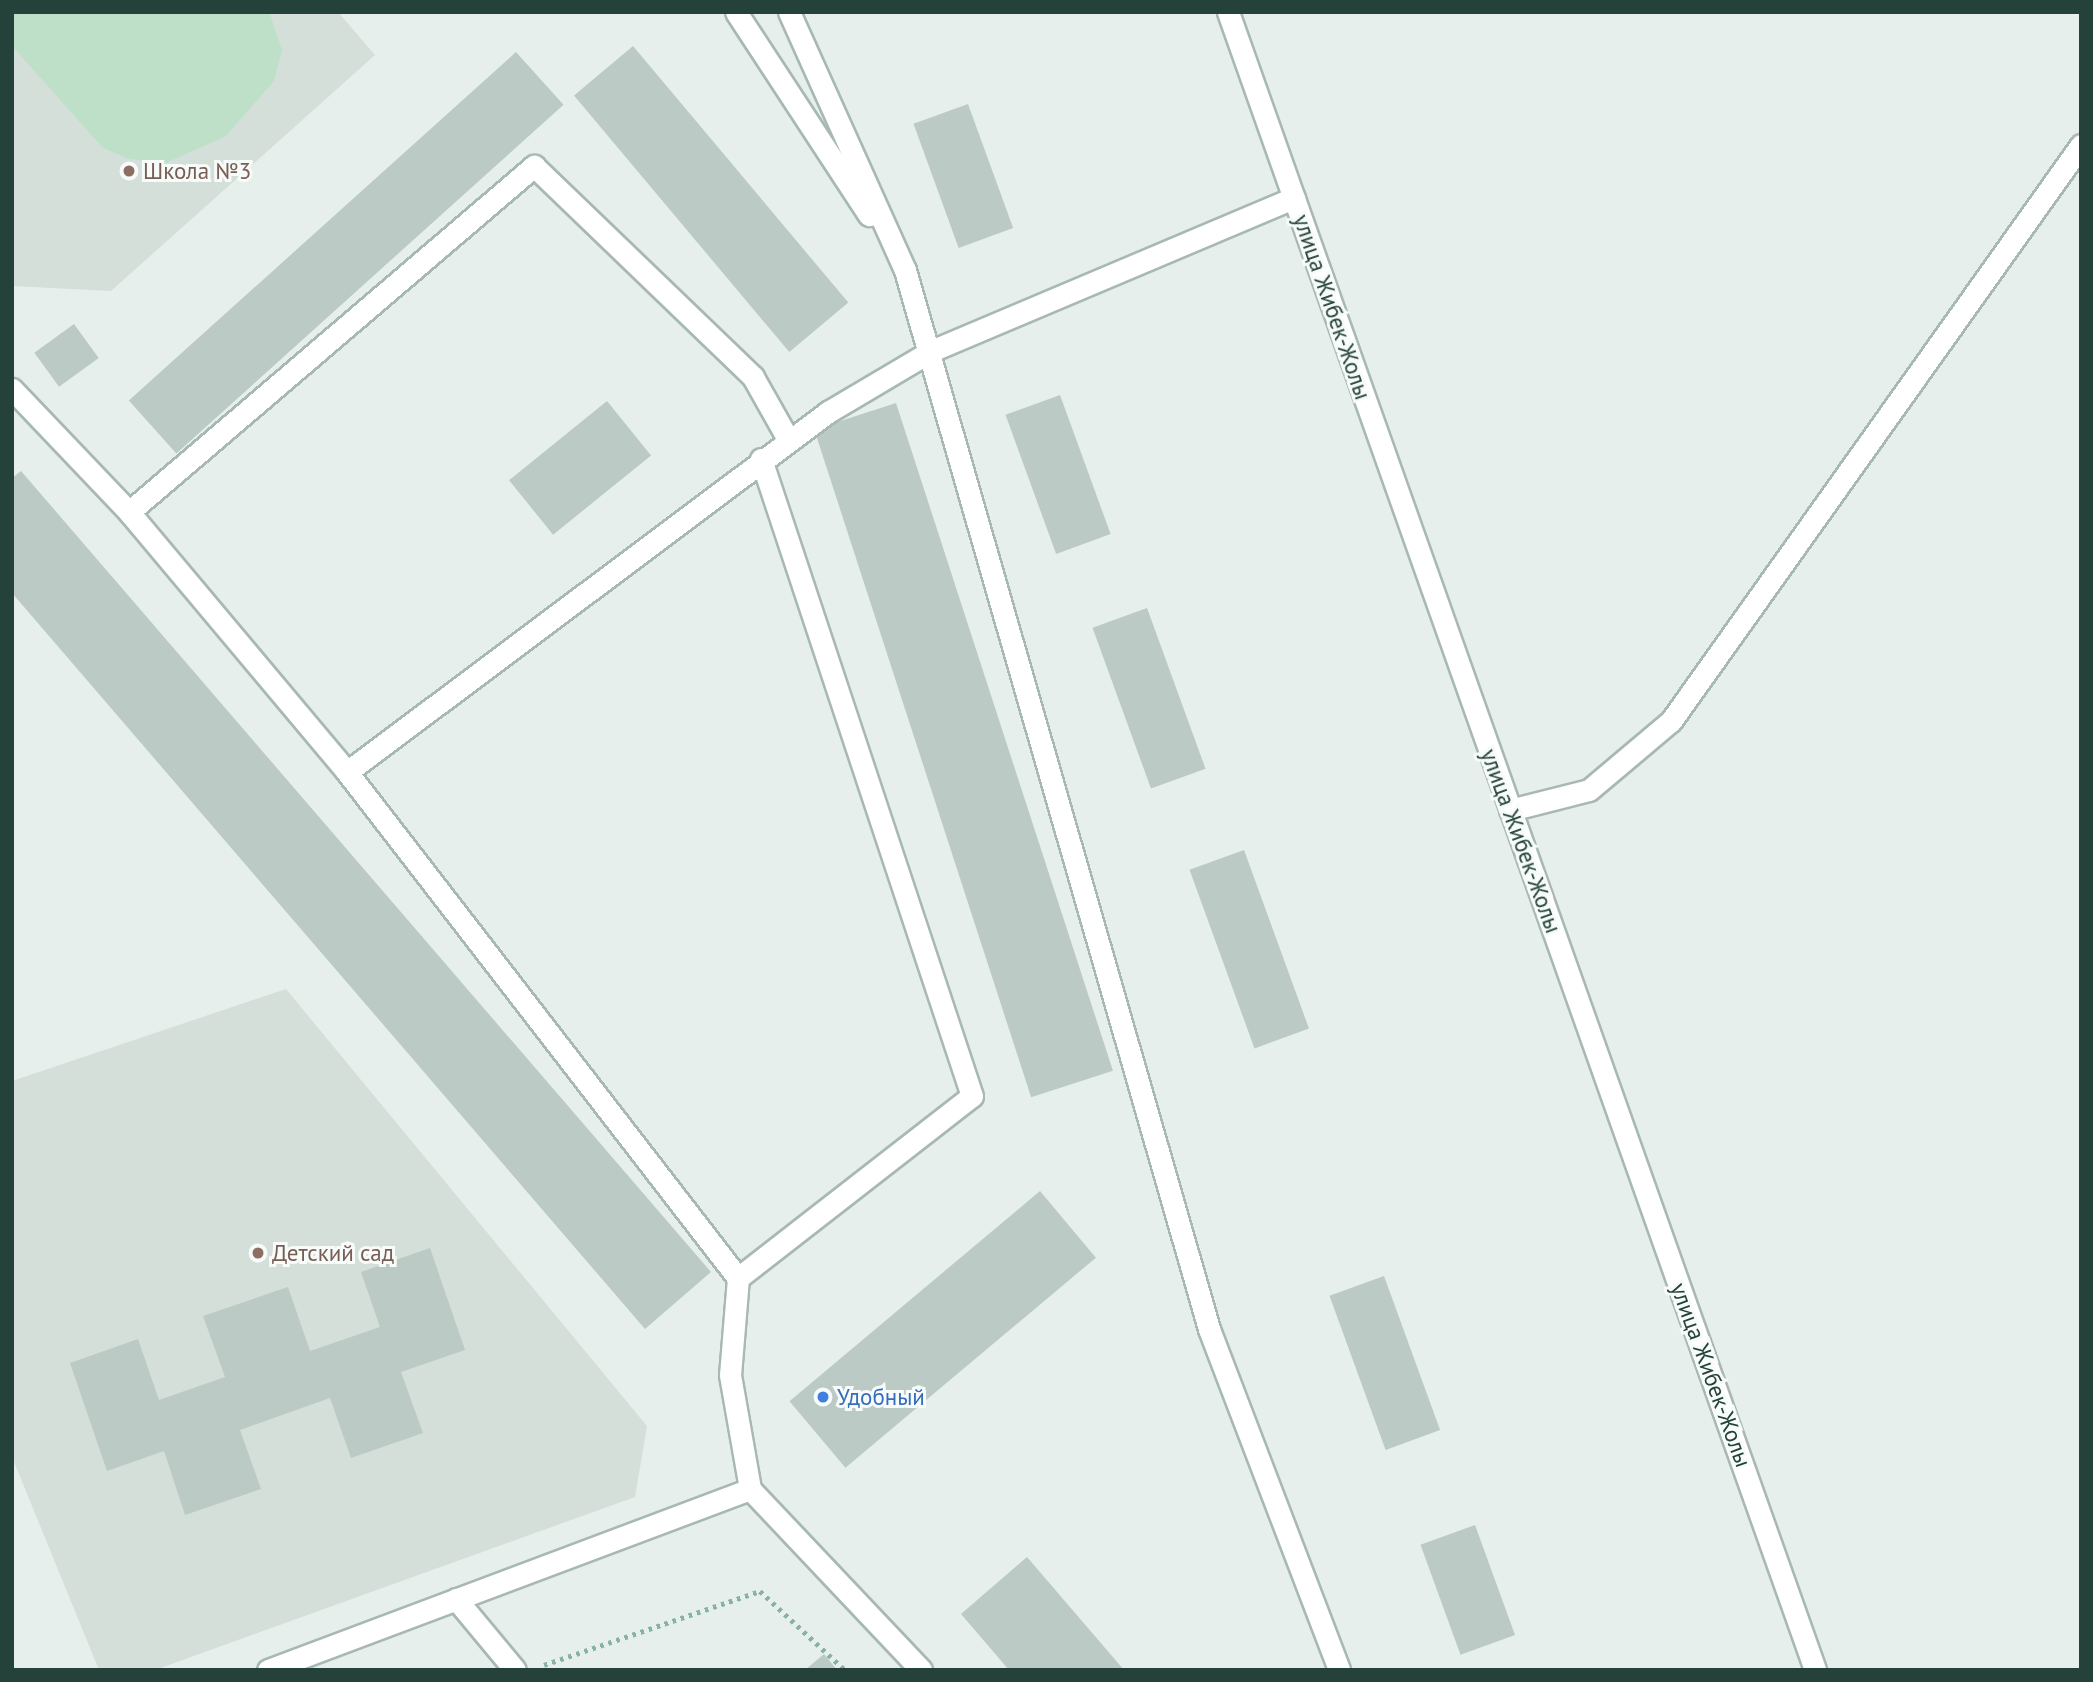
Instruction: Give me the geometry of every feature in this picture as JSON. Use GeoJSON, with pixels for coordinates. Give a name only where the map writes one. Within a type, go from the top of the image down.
{"type":"FeatureCollection","features":[{"type":"Feature","properties":{"kind":"street"},"geometry":{"type":"LineString","coordinates":[[736,12],[905,271]]}},
{"type":"Feature","properties":{"kind":"street"},"geometry":{"type":"LineString","coordinates":[[789,12],[905,271],[931,351],[1209,1329],[1339,1670]]}},
{"type":"Feature","properties":{"kind":"street","name":"улица Жибек-Жолы"},"geometry":{"type":"LineString","coordinates":[[1228,12],[1815,1670]]}},
{"type":"Feature","properties":{"kind":"street"},"geometry":{"type":"LineString","coordinates":[[1510,810],[1589,790],[1671,721],[2081,145]]}},
{"type":"Feature","properties":{"kind":"street"},"geometry":{"type":"LineString","coordinates":[[130,512],[534,166],[753,377],[788,439]]}},
{"type":"Feature","properties":{"kind":"street"},"geometry":{"type":"LineString","coordinates":[[347,772],[788,439],[931,351],[1294,198]]}},
{"type":"Feature","properties":{"kind":"street"},"geometry":{"type":"LineString","coordinates":[[12,389],[130,512],[347,772],[738,1278],[730,1375],[750,1489],[921,1670]]}},
{"type":"Feature","properties":{"kind":"street"},"geometry":{"type":"LineString","coordinates":[[738,1278],[972,1096],[761,459]]}},
{"type":"Feature","properties":{"kind":"street"},"geometry":{"type":"LineString","coordinates":[[268,1670],[750,1489]]}},
{"type":"Feature","properties":{"kind":"street"},"geometry":{"type":"LineString","coordinates":[[456,1599],[515,1670]]}},
{"type":"Feature","properties":{"kind":"path"},"geometry":{"type":"LineString","coordinates":[[530,1670],[760,1591],[845,1670]]}},
{"type":"Feature","properties":{"kind":"shaded area","name":"Школа №3"},"geometry":{"type":"Polygon","coordinates":[[[12,12],[338,12],[375,55],[111,291],[12,286],[12,12]]]}},
{"type":"Feature","properties":{"kind":"shaded area","name":"Детский сад"},"geometry":{"type":"Polygon","coordinates":[[[286,989],[647,1426],[635,1497],[155,1670],[99,1670],[12,1457],[12,1081],[286,989]]]}},
{"type":"Feature","properties":{"kind":"green space"},"geometry":{"type":"Polygon","coordinates":[[[12,12],[269,12],[282,50],[274,81],[226,136],[166,163],[129,159],[103,148],[12,46],[12,12]]]}},
{"type":"Feature","properties":{"kind":"building"},"geometry":{"type":"Polygon","coordinates":[[[633,46],[848,303],[789,352],[574,95],[633,46]]]}},
{"type":"Feature","properties":{"kind":"building"},"geometry":{"type":"Polygon","coordinates":[[[516,52],[564,105],[176,453],[129,401],[516,52]]]}},
{"type":"Feature","properties":{"kind":"building"},"geometry":{"type":"Polygon","coordinates":[[[968,104],[1013,228],[959,248],[913,124],[968,104]]]}},
{"type":"Feature","properties":{"kind":"building"},"geometry":{"type":"Polygon","coordinates":[[[74,324],[99,358],[59,387],[34,353],[74,324]]]}},
{"type":"Feature","properties":{"kind":"building"},"geometry":{"type":"Polygon","coordinates":[[[1060,395],[1111,534],[1056,554],[1005,415],[1060,395]]]}},
{"type":"Feature","properties":{"kind":"building"},"geometry":{"type":"Polygon","coordinates":[[[607,401],[651,455],[553,535],[509,480],[607,401]]]}},
{"type":"Feature","properties":{"kind":"building"},"geometry":{"type":"Polygon","coordinates":[[[896,403],[1113,1071],[1031,1097],[814,430],[896,403]]]}},
{"type":"Feature","properties":{"kind":"building"},"geometry":{"type":"Polygon","coordinates":[[[21,471],[711,1272],[645,1329],[12,593],[12,478],[21,471]]]}},
{"type":"Feature","properties":{"kind":"building"},"geometry":{"type":"Polygon","coordinates":[[[1147,608],[1205,769],[1151,789],[1092,628],[1147,608]]]}},
{"type":"Feature","properties":{"kind":"building"},"geometry":{"type":"Polygon","coordinates":[[[1244,850],[1309,1029],[1254,1048],[1189,870],[1244,850]]]}},
{"type":"Feature","properties":{"kind":"building"},"geometry":{"type":"Polygon","coordinates":[[[1040,1191],[1096,1258],[845,1468],[790,1401],[1040,1191]]]}},
{"type":"Feature","properties":{"kind":"building"},"geometry":{"type":"Polygon","coordinates":[[[430,1248],[465,1350],[401,1372],[423,1433],[351,1458],[330,1398],[240,1430],[261,1489],[185,1515],[164,1451],[107,1471],[70,1363],[138,1339],[159,1400],[225,1377],[203,1316],[288,1287],[310,1351],[380,1327],[361,1272],[430,1248]]]}},
{"type":"Feature","properties":{"kind":"building"},"geometry":{"type":"Polygon","coordinates":[[[1384,1276],[1440,1430],[1386,1450],[1329,1296],[1384,1276]]]}},
{"type":"Feature","properties":{"kind":"building"},"geometry":{"type":"Polygon","coordinates":[[[1475,1525],[1515,1635],[1461,1655],[1420,1545],[1475,1525]]]}},
{"type":"Feature","properties":{"kind":"building"},"geometry":{"type":"Polygon","coordinates":[[[1027,1557],[1124,1670],[1009,1670],[961,1614],[1027,1557]]]}},
{"type":"Feature","properties":{"kind":"building"},"geometry":{"type":"Polygon","coordinates":[[[824,1654],[837,1670],[805,1670],[824,1654]]]}},
{"type":"Feature","properties":{"kind":"place","name":"Школа №3"},"geometry":{"type":"Point","coordinates":[129,171]}},
{"type":"Feature","properties":{"kind":"place","name":"Детский сад"},"geometry":{"type":"Point","coordinates":[258,1253]}},
{"type":"Feature","properties":{"kind":"place","name":"Удобный"},"geometry":{"type":"Point","coordinates":[823,1397]}}]}
